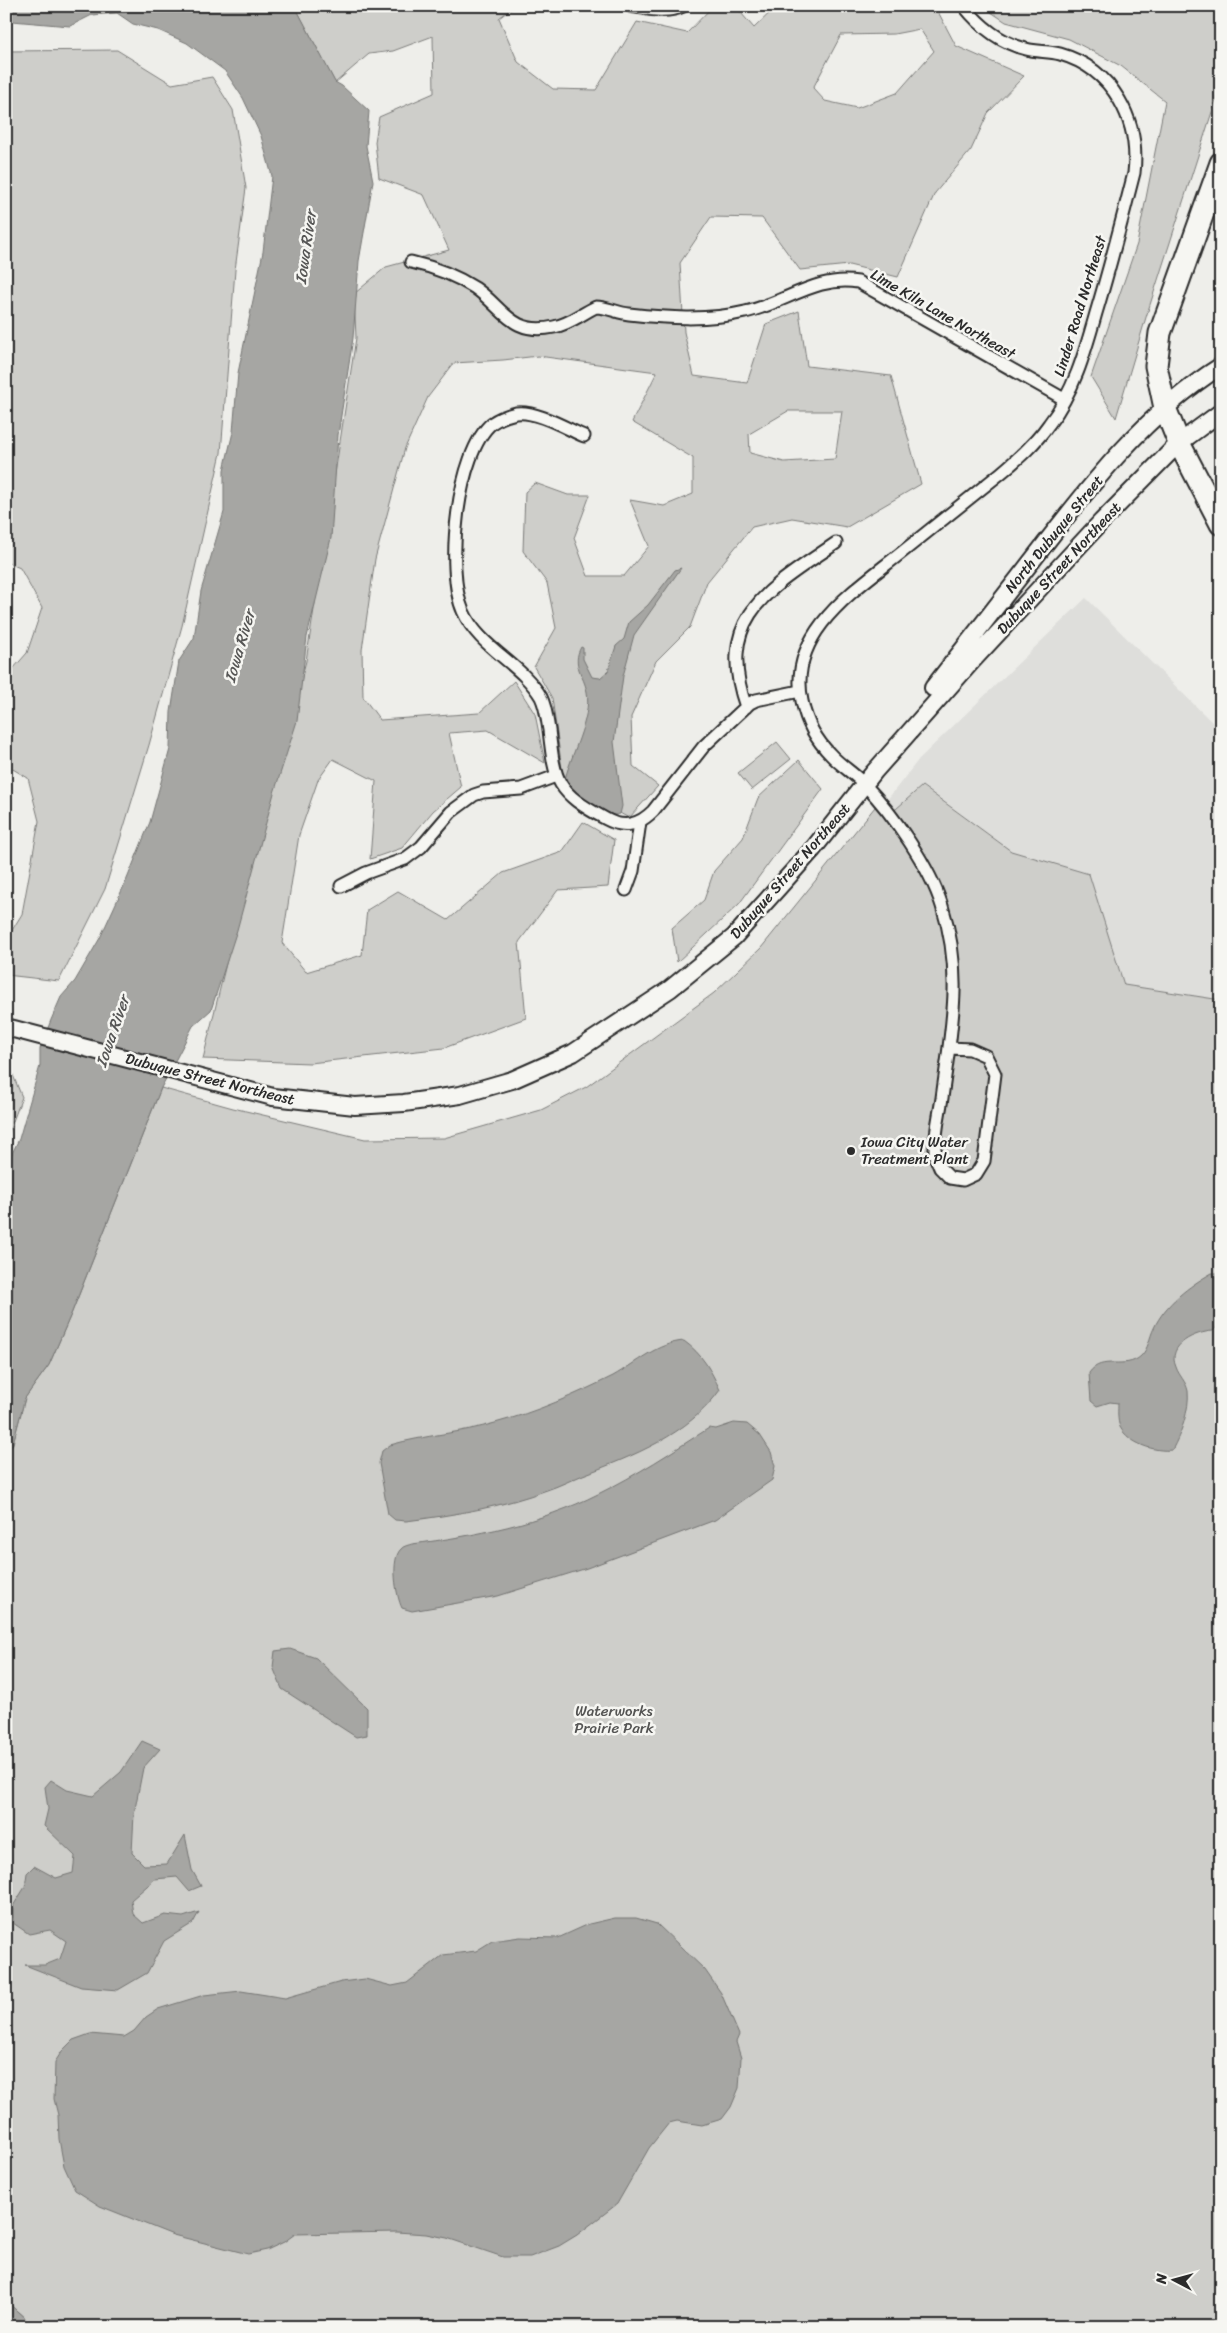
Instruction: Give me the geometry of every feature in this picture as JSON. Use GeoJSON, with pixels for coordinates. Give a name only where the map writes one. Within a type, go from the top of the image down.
{"type":"FeatureCollection","features":[{"type":"Feature","properties":{"kind":"highway"},"geometry":{"type":"LineString","coordinates":[[1221,163],[1160,333],[1156,366],[1165,408],[1179,443],[1221,524]]}},
{"type":"Feature","properties":{"kind":"main road","name":"North Dubuque Street"},"geometry":{"type":"LineString","coordinates":[[870,778],[923,701],[1075,505],[1122,451],[1165,408],[1221,366]]}},
{"type":"Feature","properties":{"kind":"main road","name":"Dubuque Street Northeast"},"geometry":{"type":"LineString","coordinates":[[6,1026],[289,1100],[375,1106],[460,1096],[494,1086],[546,1066],[573,1053],[670,990],[734,937],[813,849],[870,778],[966,666],[1102,521],[1179,443],[1221,412]]}},
{"type":"Feature","properties":{"kind":"street"},"geometry":{"type":"LineString","coordinates":[[630,6],[651,10],[676,10],[683,6]]}},
{"type":"Feature","properties":{"kind":"street","name":"Linder Road Northeast"},"geometry":{"type":"LineString","coordinates":[[950,1048],[970,1049],[986,1056],[995,1074],[984,1161],[976,1174],[963,1180],[950,1178],[940,1168],[935,1156],[956,991],[952,944],[942,906],[928,872],[870,778],[832,756],[816,738],[806,717],[800,691],[802,658],[820,625],[878,572],[1027,450],[1050,424],[1077,373],[1090,333],[1134,174],[1135,150],[1132,126],[1118,96],[1098,75],[1087,66],[1060,54],[1028,50],[1012,44],[984,27],[964,6]]}},
{"type":"Feature","properties":{"kind":"street","name":"Lime Kiln Lane Northeast"},"geometry":{"type":"LineString","coordinates":[[411,262],[432,267],[464,282],[485,296],[502,314],[515,323],[530,328],[545,328],[569,322],[596,307],[630,314],[696,318],[750,311],[821,283],[840,280],[858,282],[1064,399]]}},
{"type":"Feature","properties":{"kind":"street"},"geometry":{"type":"LineString","coordinates":[[584,436],[523,412],[499,418],[483,434],[472,459],[457,510],[455,569],[457,593],[462,609],[469,623],[484,641],[536,689],[542,699],[558,783],[568,794],[596,814],[619,824],[629,825],[640,822],[653,811],[704,746],[746,707],[756,700],[800,691]]}},
{"type":"Feature","properties":{"kind":"street"},"geometry":{"type":"LineString","coordinates":[[746,707],[737,672],[739,641],[748,619],[765,594],[836,544]]}},
{"type":"Feature","properties":{"kind":"street"},"geometry":{"type":"LineString","coordinates":[[341,886],[366,873],[405,859],[421,847],[451,812],[474,795],[483,792],[522,789],[556,776]]}},
{"type":"Feature","properties":{"kind":"street"},"geometry":{"type":"LineString","coordinates":[[626,890],[632,871],[640,822]]}},
{"type":"Feature","properties":{"kind":"shaded area"},"geometry":{"type":"Polygon","coordinates":[[[1086,598],[1221,731],[1221,1000],[1124,985],[1089,874],[1011,851],[923,786],[896,809],[887,800],[919,759],[1086,598]]]}},
{"type":"Feature","properties":{"kind":"green space"},"geometry":{"type":"Polygon","coordinates":[[[295,6],[515,6],[499,18],[518,62],[553,89],[596,90],[637,22],[687,33],[713,6],[735,6],[754,28],[777,6],[935,6],[956,46],[1024,76],[988,113],[971,150],[935,193],[898,277],[849,265],[800,270],[762,218],[711,217],[680,263],[684,332],[694,376],[747,383],[766,324],[799,311],[807,366],[891,376],[921,484],[847,527],[792,518],[752,527],[707,582],[690,627],[656,661],[631,717],[633,766],[658,786],[629,818],[564,783],[552,698],[534,667],[556,628],[547,583],[523,551],[525,492],[535,483],[568,495],[590,495],[574,538],[588,576],[624,576],[649,546],[630,500],[664,506],[693,494],[693,458],[632,422],[657,372],[538,356],[454,363],[428,397],[405,448],[375,559],[362,650],[363,697],[380,720],[479,713],[514,681],[535,714],[545,763],[488,730],[449,733],[461,787],[433,811],[402,848],[370,859],[376,781],[333,759],[318,780],[299,835],[282,943],[306,972],[362,955],[367,910],[398,891],[448,920],[503,873],[562,852],[583,822],[614,840],[608,887],[558,890],[519,942],[526,1018],[444,1048],[310,1063],[203,1059],[245,885],[306,661],[356,338],[354,294],[386,267],[449,250],[424,195],[379,178],[375,142],[379,117],[434,93],[433,36],[393,51],[369,54],[335,83],[295,6]],[[920,29],[894,34],[841,35],[813,88],[825,101],[857,108],[897,93],[934,51],[920,29]],[[788,411],[749,434],[750,453],[784,462],[835,459],[842,411],[788,411]]]}},
{"type":"Feature","properties":{"kind":"green space"},"geometry":{"type":"Polygon","coordinates":[[[982,6],[1221,6],[1221,84],[1147,314],[1116,418],[1091,377],[1137,244],[1165,101],[1121,66],[1069,39],[1006,22],[982,6]]]}},
{"type":"Feature","properties":{"kind":"green space"},"geometry":{"type":"Polygon","coordinates":[[[117,50],[172,84],[212,77],[233,110],[246,188],[235,270],[221,453],[182,626],[149,745],[105,889],[59,981],[6,975],[6,940],[22,914],[39,821],[28,778],[6,765],[6,677],[27,653],[42,608],[20,568],[6,562],[6,51],[117,50]]]}},
{"type":"Feature","properties":{"kind":"green space"},"geometry":{"type":"Polygon","coordinates":[[[777,742],[791,759],[752,790],[738,773],[777,742]]]}},
{"type":"Feature","properties":{"kind":"green space"},"geometry":{"type":"Polygon","coordinates":[[[799,760],[823,789],[739,904],[677,962],[672,928],[704,900],[714,871],[743,838],[758,798],[799,760]]]}},
{"type":"Feature","properties":{"kind":"green space","name":"Waterworks Prairie Park"},"geometry":{"type":"Polygon","coordinates":[[[922,786],[1011,851],[1089,874],[1124,985],[1221,1000],[1221,2327],[39,2327],[28,2321],[6,2301],[6,1455],[13,1443],[25,1398],[49,1365],[72,1312],[161,1088],[233,1108],[365,1139],[444,1138],[541,1110],[586,1087],[714,993],[761,948],[879,802],[886,811],[896,809],[922,786]]]}},
{"type":"Feature","properties":{"kind":"green space"},"geometry":{"type":"Polygon","coordinates":[[[6,1067],[10,1068],[22,1097],[6,1140],[6,1067]]]}},
{"type":"Feature","properties":{"kind":"water","name":"Iowa River"},"geometry":{"type":"Polygon","coordinates":[[[6,6],[295,6],[335,82],[369,111],[366,146],[373,181],[359,261],[353,338],[338,435],[331,538],[307,637],[297,721],[274,793],[237,930],[211,1010],[193,1026],[161,1088],[72,1312],[49,1365],[25,1398],[13,1443],[6,1455],[6,1166],[19,1139],[40,1066],[40,1049],[51,1020],[61,997],[75,981],[100,938],[127,879],[150,822],[170,749],[171,712],[179,661],[194,638],[201,591],[224,512],[224,470],[233,432],[238,373],[263,252],[272,176],[261,136],[243,98],[225,71],[187,43],[158,30],[133,24],[117,13],[92,15],[70,26],[12,21],[6,24],[6,6]]]}},
{"type":"Feature","properties":{"kind":"water"},"geometry":{"type":"Polygon","coordinates":[[[681,568],[634,635],[623,676],[614,742],[622,806],[620,814],[604,814],[582,801],[564,783],[584,725],[588,702],[587,692],[579,670],[578,653],[581,647],[583,648],[583,659],[592,677],[600,678],[608,671],[616,646],[624,639],[629,622],[648,605],[675,570],[681,568]]]}},
{"type":"Feature","properties":{"kind":"water"},"geometry":{"type":"Polygon","coordinates":[[[1212,1273],[1221,1273],[1221,1322],[1213,1331],[1199,1334],[1184,1341],[1175,1352],[1176,1367],[1188,1391],[1186,1413],[1179,1437],[1172,1450],[1158,1450],[1143,1446],[1130,1438],[1120,1427],[1118,1403],[1110,1402],[1097,1406],[1091,1401],[1089,1373],[1100,1364],[1128,1362],[1141,1356],[1164,1311],[1178,1296],[1212,1273]]]}},
{"type":"Feature","properties":{"kind":"water"},"geometry":{"type":"Polygon","coordinates":[[[684,1341],[696,1351],[705,1363],[720,1390],[707,1406],[676,1432],[640,1452],[556,1487],[513,1501],[460,1513],[406,1521],[395,1520],[388,1514],[379,1463],[382,1451],[390,1445],[456,1432],[525,1414],[613,1376],[665,1345],[684,1341]]]}},
{"type":"Feature","properties":{"kind":"water"},"geometry":{"type":"Polygon","coordinates":[[[734,1423],[747,1424],[760,1435],[771,1452],[775,1466],[772,1480],[715,1520],[587,1568],[498,1596],[412,1611],[402,1608],[396,1587],[395,1569],[398,1554],[403,1547],[507,1527],[554,1513],[627,1479],[709,1428],[716,1429],[734,1423]]]}},
{"type":"Feature","properties":{"kind":"water"},"geometry":{"type":"Polygon","coordinates":[[[290,1649],[316,1658],[367,1708],[367,1735],[356,1737],[282,1689],[273,1667],[275,1651],[290,1649]]]}},
{"type":"Feature","properties":{"kind":"water"},"geometry":{"type":"Polygon","coordinates":[[[142,1741],[160,1749],[143,1768],[134,1814],[132,1853],[144,1865],[167,1864],[185,1835],[192,1870],[201,1886],[189,1891],[177,1877],[155,1879],[131,1900],[133,1914],[143,1923],[165,1915],[183,1917],[199,1912],[193,1923],[164,1941],[147,1973],[118,1990],[81,1987],[25,1965],[45,1965],[60,1959],[66,1941],[50,1930],[29,1934],[13,1923],[13,1906],[25,1887],[27,1873],[34,1866],[56,1878],[73,1873],[75,1856],[44,1826],[48,1809],[45,1787],[51,1780],[67,1790],[93,1796],[121,1772],[142,1741]]]}},
{"type":"Feature","properties":{"kind":"water"},"geometry":{"type":"Polygon","coordinates":[[[615,1918],[636,1918],[657,1924],[705,1970],[721,1993],[739,2035],[736,2042],[741,2058],[739,2088],[731,2107],[722,2119],[702,2125],[677,2121],[669,2123],[649,2148],[617,2204],[577,2235],[559,2246],[530,2257],[503,2257],[447,2238],[426,2234],[397,2232],[295,2234],[267,2250],[248,2254],[173,2235],[100,2206],[75,2190],[64,2166],[59,2139],[58,2115],[54,2099],[55,2062],[62,2051],[73,2040],[90,2034],[124,2037],[134,2031],[146,2017],[158,2009],[204,1995],[241,1991],[285,1998],[341,1982],[365,1979],[392,1986],[407,1983],[443,1955],[476,1951],[492,1941],[520,1937],[558,1938],[589,1924],[615,1918]]]}},
{"type":"Feature","properties":{"kind":"water"},"geometry":{"type":"Polygon","coordinates":[[[6,2301],[28,2321],[39,2327],[6,2327],[6,2301]]]}},
{"type":"Feature","properties":{"kind":"place","name":"Iowa City Water Treatment Plant"},"geometry":{"type":"Point","coordinates":[851,1151]}}]}
